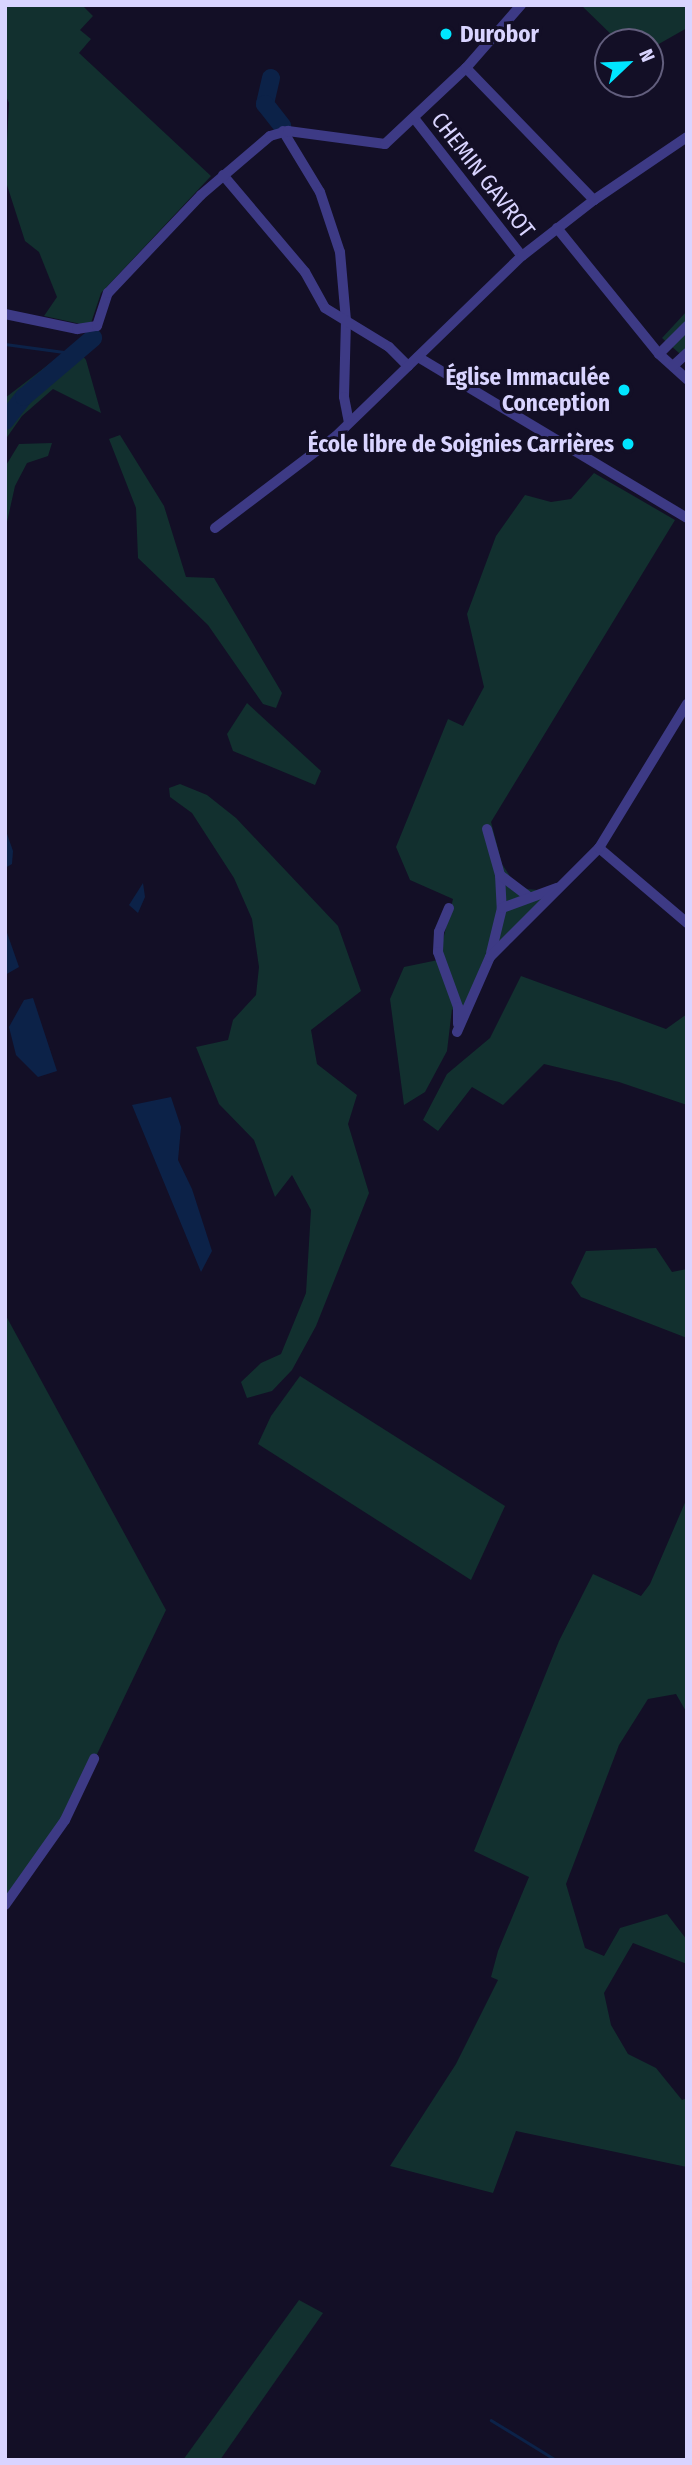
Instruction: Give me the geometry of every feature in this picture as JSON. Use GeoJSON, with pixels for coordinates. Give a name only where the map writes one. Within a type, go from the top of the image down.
{"type":"FeatureCollection","features":[{"type":"Feature","properties":{"kind":"street"},"geometry":{"type":"LineString","coordinates":[[5,314],[77,329],[97,326],[108,293],[223,175],[270,136],[283,131],[385,144],[466,68],[522,5]]}},
{"type":"Feature","properties":{"kind":"street"},"geometry":{"type":"LineString","coordinates":[[466,68],[594,200]]}},
{"type":"Feature","properties":{"kind":"street","name":"CHEMIN GAVROT"},"geometry":{"type":"LineString","coordinates":[[414,118],[522,256]]}},
{"type":"Feature","properties":{"kind":"street"},"geometry":{"type":"LineString","coordinates":[[283,131],[313,179],[333,225],[341,261],[346,320],[344,397],[349,422]]}},
{"type":"Feature","properties":{"kind":"street"},"geometry":{"type":"LineString","coordinates":[[215,528],[349,422],[522,256],[594,200],[687,137]]}},
{"type":"Feature","properties":{"kind":"street"},"geometry":{"type":"LineString","coordinates":[[223,175],[305,272],[325,308],[389,347],[408,366]]}},
{"type":"Feature","properties":{"kind":"street"},"geometry":{"type":"LineString","coordinates":[[557,228],[659,354],[687,379]]}},
{"type":"Feature","properties":{"kind":"street"},"geometry":{"type":"LineString","coordinates":[[659,354],[687,326]]}},
{"type":"Feature","properties":{"kind":"street"},"geometry":{"type":"LineString","coordinates":[[673,366],[687,353]]}},
{"type":"Feature","properties":{"kind":"street"},"geometry":{"type":"LineString","coordinates":[[418,357],[687,518]]}},
{"type":"Feature","properties":{"kind":"street"},"geometry":{"type":"LineString","coordinates":[[490,957],[599,848],[687,704]]}},
{"type":"Feature","properties":{"kind":"street"},"geometry":{"type":"LineString","coordinates":[[449,908],[439,932],[438,952],[454,993],[459,1019],[457,1032],[490,957],[502,908],[500,876],[487,830]]}},
{"type":"Feature","properties":{"kind":"street"},"geometry":{"type":"LineString","coordinates":[[599,848],[687,923]]}},
{"type":"Feature","properties":{"kind":"street"},"geometry":{"type":"LineString","coordinates":[[500,876],[527,895]]}},
{"type":"Feature","properties":{"kind":"street"},"geometry":{"type":"LineString","coordinates":[[502,908],[527,895],[563,885]]}},
{"type":"Feature","properties":{"kind":"street"},"geometry":{"type":"LineString","coordinates":[[454,993],[472,997]]}},
{"type":"Feature","properties":{"kind":"street"},"geometry":{"type":"LineString","coordinates":[[5,1905],[65,1820],[94,1759]]}},
{"type":"Feature","properties":{"kind":"green space"},"geometry":{"type":"Polygon","coordinates":[[[5,5],[82,5],[93,16],[80,30],[91,39],[79,53],[211,176],[101,293],[90,326],[44,316],[57,297],[39,252],[25,241],[5,179],[9,103],[5,94],[5,5]]]}},
{"type":"Feature","properties":{"kind":"green space"},"geometry":{"type":"Polygon","coordinates":[[[581,5],[687,5],[687,28],[664,41],[664,28],[605,28],[581,5]]]}},
{"type":"Feature","properties":{"kind":"green space"},"geometry":{"type":"Polygon","coordinates":[[[687,311],[687,360],[662,338],[687,311]]]}},
{"type":"Feature","properties":{"kind":"green space"},"geometry":{"type":"Polygon","coordinates":[[[74,345],[86,360],[101,413],[53,389],[22,416],[5,440],[5,398],[74,345]]]}},
{"type":"Feature","properties":{"kind":"green space"},"geometry":{"type":"Polygon","coordinates":[[[120,435],[164,506],[186,577],[214,578],[282,693],[276,708],[263,704],[208,625],[138,558],[136,508],[109,439],[120,435]]]}},
{"type":"Feature","properties":{"kind":"green space"},"geometry":{"type":"Polygon","coordinates":[[[52,443],[48,456],[27,463],[15,486],[5,531],[5,467],[19,444],[52,443]]]}},
{"type":"Feature","properties":{"kind":"green space"},"geometry":{"type":"Polygon","coordinates":[[[594,473],[675,520],[491,822],[502,864],[513,881],[527,889],[559,892],[492,962],[462,1023],[452,1009],[447,1051],[425,1092],[404,1105],[390,999],[404,967],[438,960],[453,899],[410,880],[396,847],[448,719],[463,726],[484,687],[467,614],[496,536],[525,495],[551,502],[571,499],[594,473]]]}},
{"type":"Feature","properties":{"kind":"green space"},"geometry":{"type":"Polygon","coordinates":[[[247,703],[321,771],[315,785],[233,751],[227,734],[247,703]]]}},
{"type":"Feature","properties":{"kind":"green space"},"geometry":{"type":"Polygon","coordinates":[[[180,784],[207,795],[236,818],[338,926],[361,991],[311,1030],[317,1064],[357,1095],[348,1124],[369,1193],[316,1326],[292,1370],[272,1391],[247,1398],[241,1382],[261,1363],[281,1354],[306,1293],[311,1210],[292,1175],[275,1197],[254,1140],[219,1104],[196,1047],[228,1040],[233,1020],[256,995],[259,967],[252,919],[234,878],[192,813],[170,797],[169,788],[180,784]]]}},
{"type":"Feature","properties":{"kind":"green space"},"geometry":{"type":"Polygon","coordinates":[[[521,976],[666,1029],[687,1014],[687,1105],[619,1082],[544,1064],[503,1105],[472,1087],[438,1131],[423,1120],[447,1074],[490,1038],[521,976]]]}},
{"type":"Feature","properties":{"kind":"green space"},"geometry":{"type":"Polygon","coordinates":[[[656,1248],[672,1272],[687,1269],[687,1338],[581,1297],[571,1283],[586,1251],[656,1248]]]}},
{"type":"Feature","properties":{"kind":"green space"},"geometry":{"type":"Polygon","coordinates":[[[5,1314],[166,1610],[77,1796],[5,1905],[5,1314]]]}},
{"type":"Feature","properties":{"kind":"green space"},"geometry":{"type":"Polygon","coordinates":[[[300,1376],[505,1506],[471,1580],[258,1444],[271,1416],[300,1376]]]}},
{"type":"Feature","properties":{"kind":"green space"},"geometry":{"type":"Polygon","coordinates":[[[687,1498],[687,1713],[676,1694],[648,1699],[619,1745],[566,1884],[585,1948],[604,1956],[620,1928],[667,1914],[687,1940],[687,1964],[633,1943],[604,1993],[611,2025],[628,2054],[656,2068],[682,2100],[687,2098],[687,2167],[516,2131],[493,2193],[390,2166],[456,2064],[498,1980],[491,1977],[498,1951],[529,1877],[474,1851],[559,1641],[593,1574],[641,1596],[650,1584],[687,1498]]]}},
{"type":"Feature","properties":{"kind":"green space"},"geometry":{"type":"Polygon","coordinates":[[[299,2300],[323,2313],[220,2460],[183,2460],[299,2300]]]}},
{"type":"Feature","properties":{"kind":"water"},"geometry":{"type":"Polygon","coordinates":[[[5,828],[13,851],[12,864],[5,868],[5,828]]]}},
{"type":"Feature","properties":{"kind":"water"},"geometry":{"type":"Polygon","coordinates":[[[143,883],[145,897],[138,913],[129,905],[143,883]]]}},
{"type":"Feature","properties":{"kind":"water"},"geometry":{"type":"Polygon","coordinates":[[[5,927],[19,967],[5,975],[5,927]]]}},
{"type":"Feature","properties":{"kind":"water"},"geometry":{"type":"Polygon","coordinates":[[[33,998],[57,1071],[38,1077],[16,1055],[9,1027],[24,1000],[33,998]]]}},
{"type":"Feature","properties":{"kind":"water"},"geometry":{"type":"Polygon","coordinates":[[[171,1097],[181,1127],[178,1160],[192,1189],[212,1251],[201,1272],[132,1105],[171,1097]]]}},
{"type":"Feature","properties":{"kind":"waterway"},"geometry":{"type":"LineString","coordinates":[[271,78],[265,104],[282,126]]}},
{"type":"Feature","properties":{"kind":"waterway"},"geometry":{"type":"LineString","coordinates":[[5,421],[24,397],[93,338]]}},
{"type":"Feature","properties":{"kind":"waterway"},"geometry":{"type":"LineString","coordinates":[[5,344],[78,354]]}},
{"type":"Feature","properties":{"kind":"waterway"},"geometry":{"type":"LineString","coordinates":[[491,2420],[556,2460]]}},
{"type":"Feature","properties":{"kind":"place","name":"Durobor"},"geometry":{"type":"Point","coordinates":[446,34]}},
{"type":"Feature","properties":{"kind":"place","name":"Église Immaculée Conception"},"geometry":{"type":"Point","coordinates":[624,390]}},
{"type":"Feature","properties":{"kind":"place","name":"École libre de Soignies Carrières"},"geometry":{"type":"Point","coordinates":[628,444]}}]}
